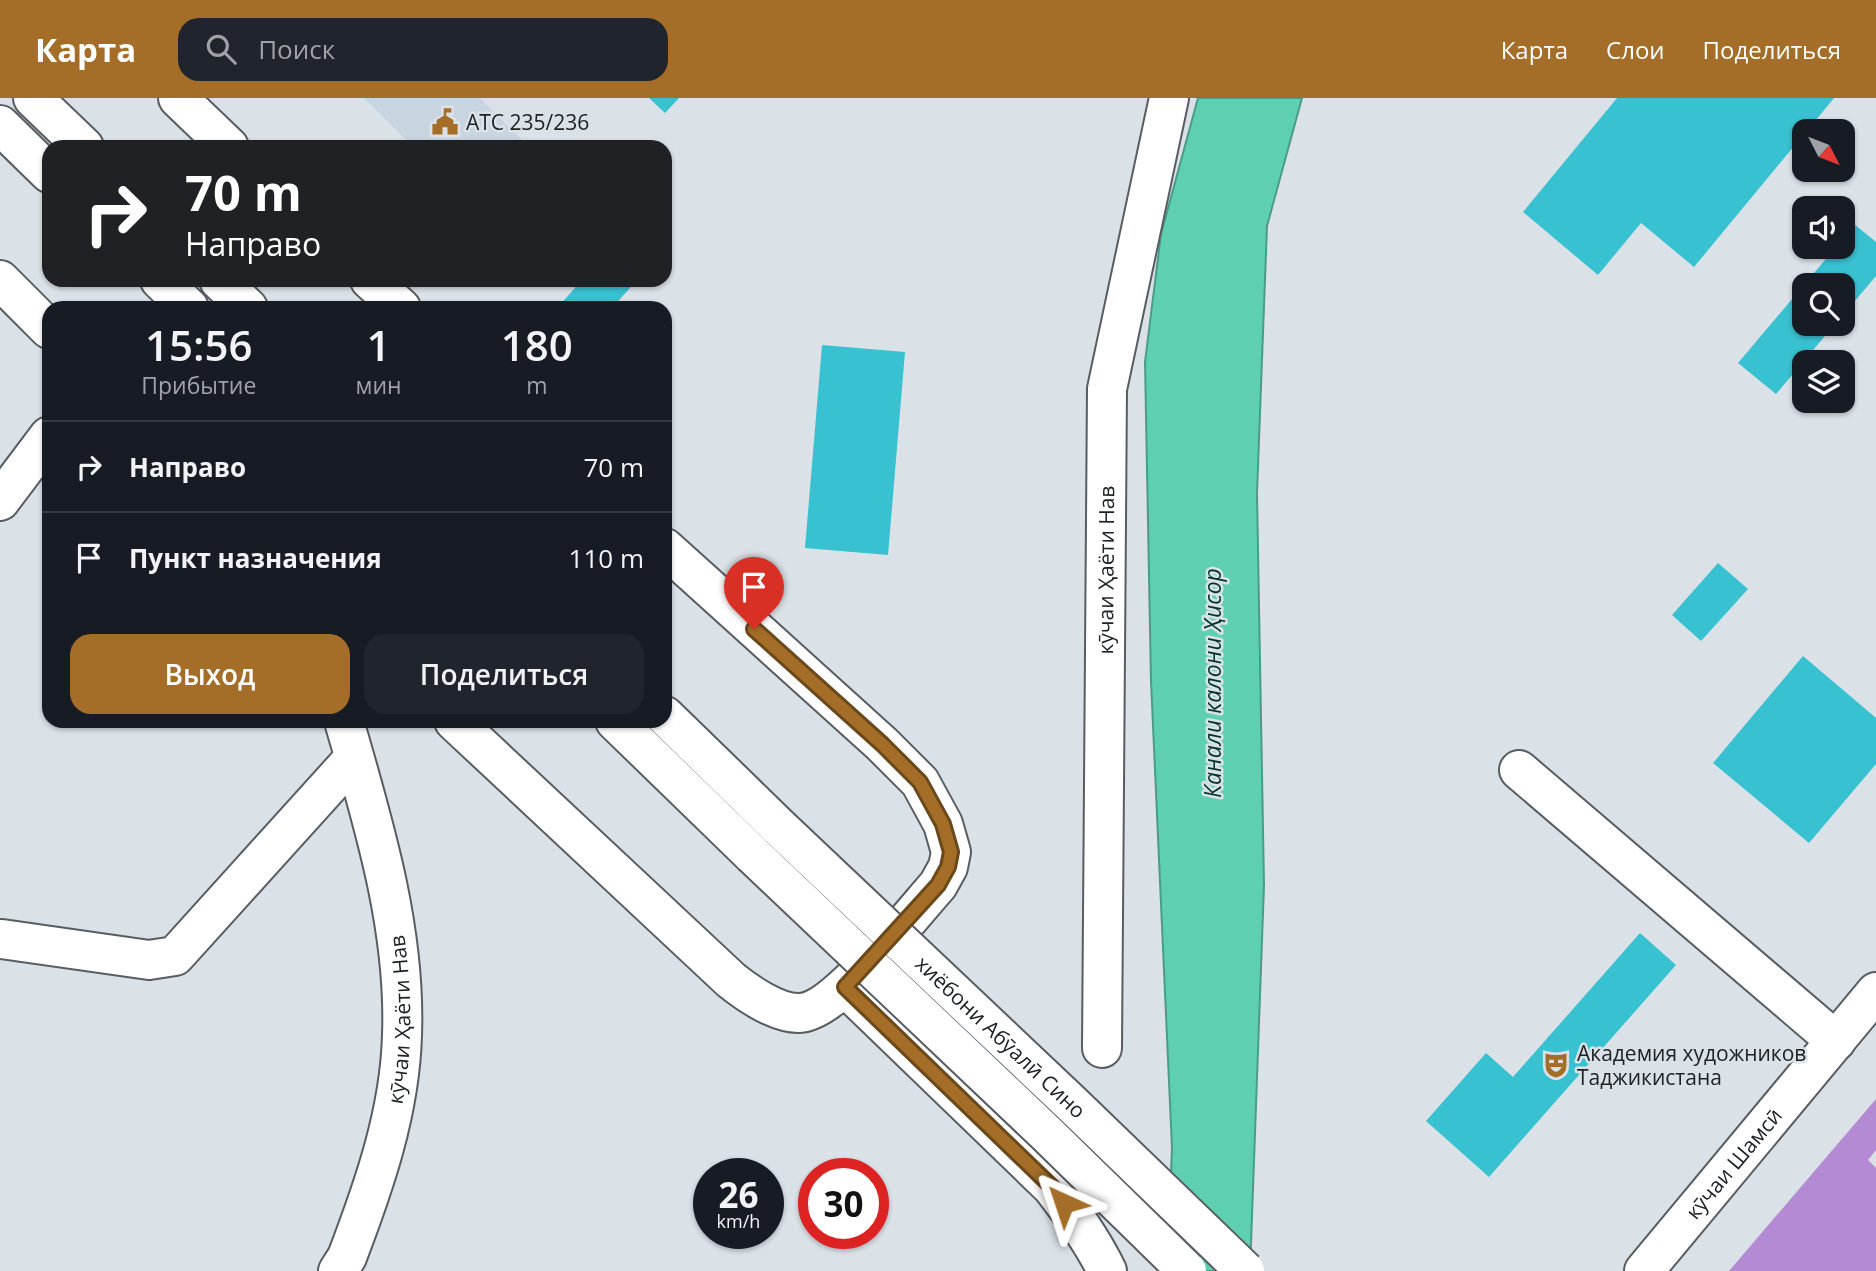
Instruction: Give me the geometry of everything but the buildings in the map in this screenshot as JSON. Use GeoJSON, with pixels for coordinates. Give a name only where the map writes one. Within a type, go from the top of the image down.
{"type":"FeatureCollection","features":[{"type":"Feature","properties":{"kind":"street"},"geometry":{"type":"LineString","coordinates":[[33,98],[76,140]]}},
{"type":"Feature","properties":{"kind":"street"},"geometry":{"type":"LineString","coordinates":[[178,98],[222,140]]}},
{"type":"Feature","properties":{"kind":"street","name":"кӯчаи Ҳаёти Нав"},"geometry":{"type":"LineString","coordinates":[[1102,1048],[1107,389],[1170,98]]}},
{"type":"Feature","properties":{"kind":"street"},"geometry":{"type":"LineString","coordinates":[[0,125],[42,166]]}},
{"type":"Feature","properties":{"kind":"street"},"geometry":{"type":"LineString","coordinates":[[0,280],[42,322]]}},
{"type":"Feature","properties":{"kind":"street"},"geometry":{"type":"LineString","coordinates":[[167,287],[181,301]]}},
{"type":"Feature","properties":{"kind":"street"},"geometry":{"type":"LineString","coordinates":[[226,287],[241,301]]}},
{"type":"Feature","properties":{"kind":"street"},"geometry":{"type":"LineString","coordinates":[[378,287],[393,301]]}},
{"type":"Feature","properties":{"kind":"street"},"geometry":{"type":"LineString","coordinates":[[0,501],[42,445]]}},
{"type":"Feature","properties":{"kind":"street"},"geometry":{"type":"LineString","coordinates":[[461,728],[751,996],[772,1006],[798,1013],[821,1007],[845,987],[938,885],[948,867],[951,852],[943,824],[920,782],[882,744],[672,554]]}},
{"type":"Feature","properties":{"kind":"street","name":"хиёбони Абӯалӣ Сино"},"geometry":{"type":"LineString","coordinates":[[672,723],[1245,1271]]}},
{"type":"Feature","properties":{"kind":"street","name":"кӯчаи Ҳаёти Нав"},"geometry":{"type":"LineString","coordinates":[[338,1271],[347,1257],[385,1148],[396,1092],[402,1035],[398,941],[366,797],[346,728]]}},
{"type":"Feature","properties":{"kind":"street","name":"хиёбони Абӯалӣ Сино"},"geometry":{"type":"LineString","coordinates":[[622,728],[1188,1271]]}},
{"type":"Feature","properties":{"kind":"street"},"geometry":{"type":"LineString","coordinates":[[2,939],[149,960],[175,956],[355,758]]}},
{"type":"Feature","properties":{"kind":"street"},"geometry":{"type":"LineString","coordinates":[[1519,770],[1836,1041]]}},
{"type":"Feature","properties":{"kind":"street"},"geometry":{"type":"LineString","coordinates":[[845,987],[1052,1187],[1077,1218],[1107,1271]]}},
{"type":"Feature","properties":{"kind":"street","name":"кӯчаи Шамсӣ"},"geometry":{"type":"LineString","coordinates":[[1644,1271],[1876,992]]}},
{"type":"Feature","properties":{"kind":"shaded area"},"geometry":{"type":"Polygon","coordinates":[[[364,98],[480,98],[522,140],[406,140],[364,98]]]}},
{"type":"Feature","properties":{"kind":"shaded area"},"geometry":{"type":"Polygon","coordinates":[[[1876,1099],[1876,1150],[1868,1160],[1876,1168],[1876,1271],[1729,1271],[1876,1099]]]}},
{"type":"Feature","properties":{"kind":"water","name":"Канали калони Ҳисор"},"geometry":{"type":"Polygon","coordinates":[[[1198,98],[1302,98],[1267,226],[1257,493],[1264,885],[1250,1271],[1167,1271],[1172,1148],[1151,681],[1145,362],[1161,234],[1198,98]]]}},
{"type":"Feature","properties":{"kind":"place","name":"АТС 235/236"},"geometry":{"type":"Point","coordinates":[445,122]}},
{"type":"Feature","properties":{"kind":"place","name":"Академия художников Таджикистана"},"geometry":{"type":"Point","coordinates":[1556,1065]}},
{"type":"Feature","properties":{"kind":"route"},"geometry":{"type":"LineString","coordinates":[[754,629],[882,744],[920,782],[943,824],[951,852],[948,867],[938,885],[845,987],[1052,1187],[1064,1203]]}}]}
